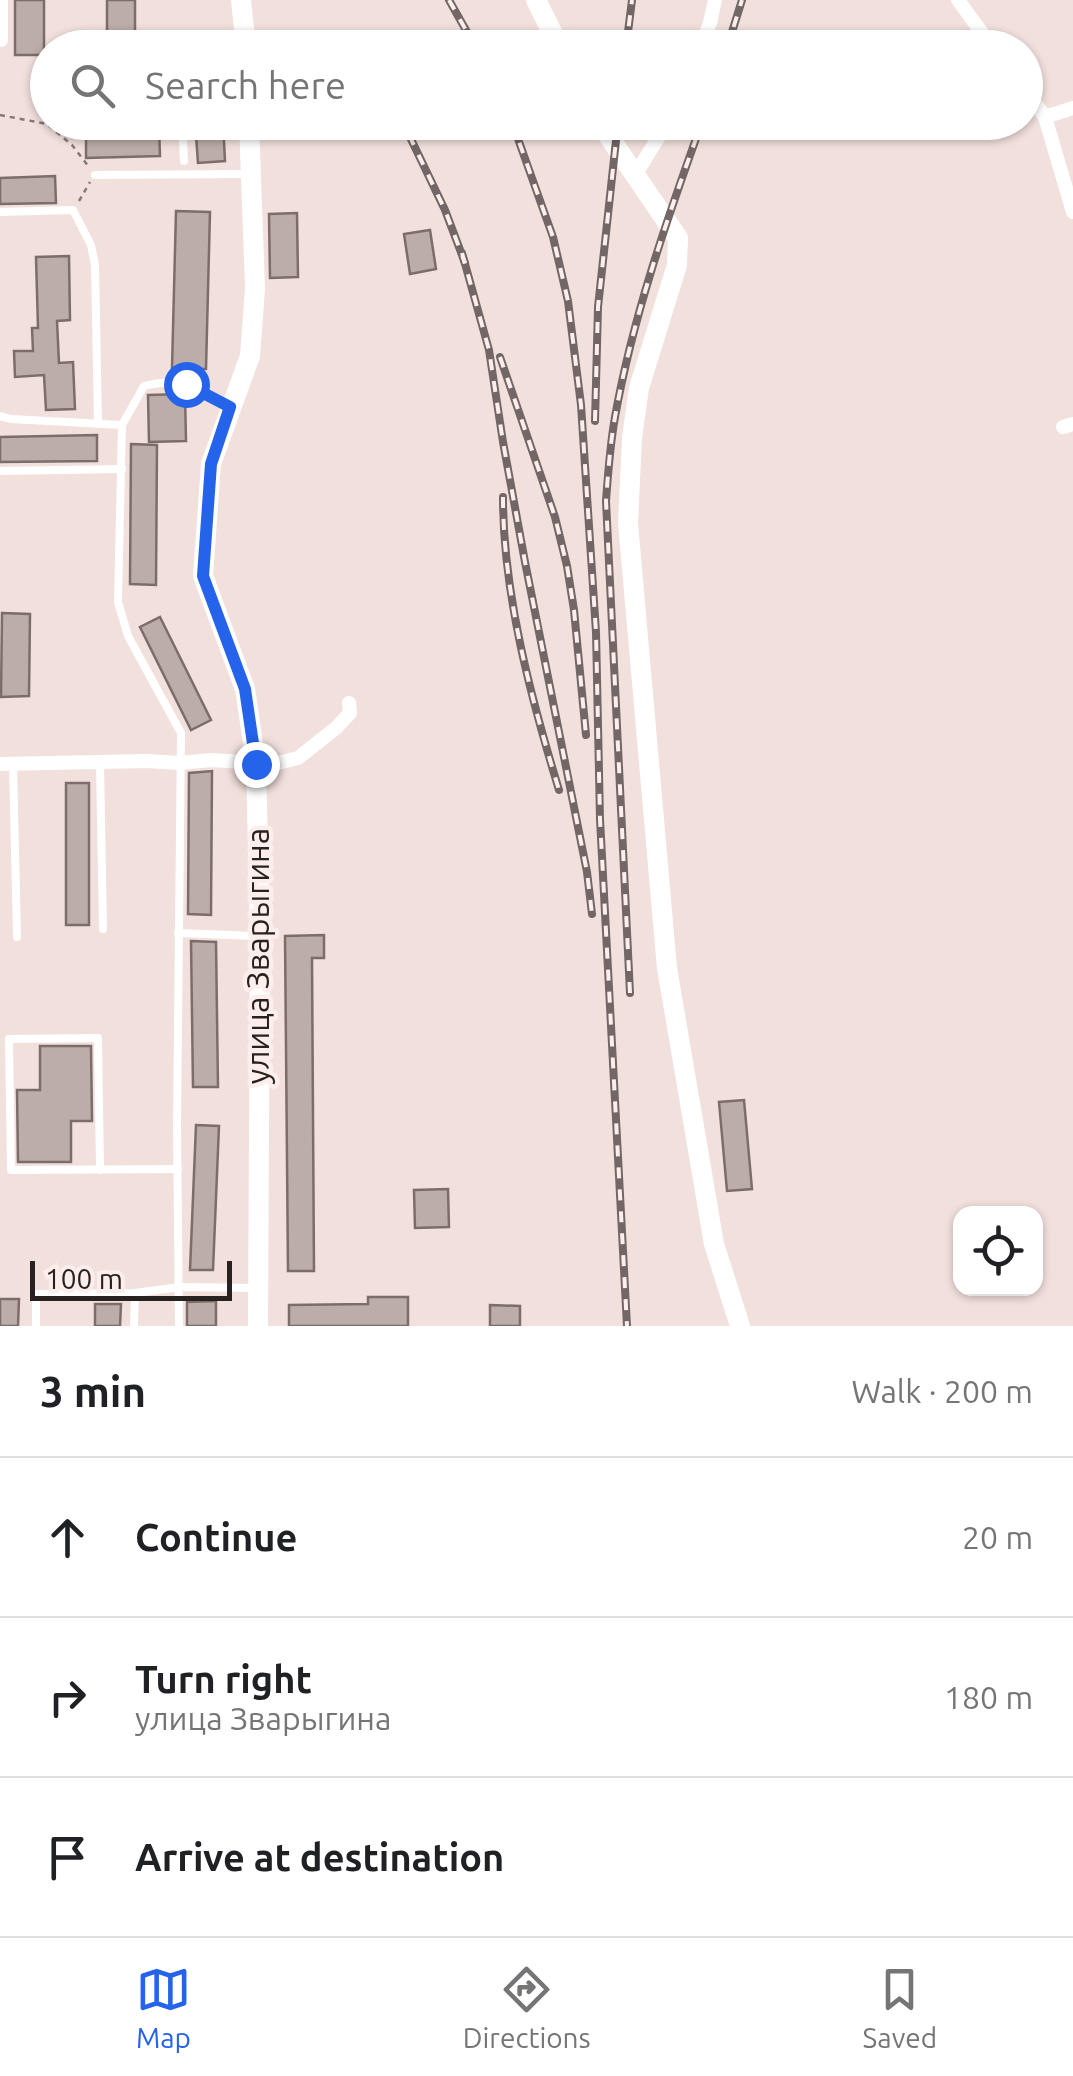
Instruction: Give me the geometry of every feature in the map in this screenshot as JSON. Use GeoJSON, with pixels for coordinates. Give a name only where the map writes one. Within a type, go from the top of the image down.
{"type":"FeatureCollection","features":[{"type":"Feature","properties":{"kind":"street"},"geometry":{"type":"LineString","coordinates":[[1,40],[2,0]]}},
{"type":"Feature","properties":{"kind":"street"},"geometry":{"type":"LineString","coordinates":[[241,0],[245,30]]}},
{"type":"Feature","properties":{"kind":"street"},"geometry":{"type":"LineString","coordinates":[[536,0],[551,30]]}},
{"type":"Feature","properties":{"kind":"street"},"geometry":{"type":"LineString","coordinates":[[707,30],[715,0]]}},
{"type":"Feature","properties":{"kind":"street"},"geometry":{"type":"LineString","coordinates":[[958,0],[980,30]]}},
{"type":"Feature","properties":{"kind":"street"},"geometry":{"type":"LineString","coordinates":[[1045,117],[1073,108]]}},
{"type":"Feature","properties":{"kind":"street"},"geometry":{"type":"LineString","coordinates":[[1043,114],[1073,212]]}},
{"type":"Feature","properties":{"kind":"street","name":"улица Зварыгина"},"geometry":{"type":"LineString","coordinates":[[250,140],[256,289],[252,340],[250,356],[211,464],[203,576],[245,689],[256,764],[260,936],[258,1326]]}},
{"type":"Feature","properties":{"kind":"street"},"geometry":{"type":"LineString","coordinates":[[611,140],[678,238],[677,264],[639,388],[628,523],[666,968],[714,1244],[740,1326]]}},
{"type":"Feature","properties":{"kind":"street"},"geometry":{"type":"LineString","coordinates":[[634,175],[656,140]]}},
{"type":"Feature","properties":{"kind":"street"},"geometry":{"type":"LineString","coordinates":[[7,764],[211,760],[274,764],[298,758],[336,728],[350,713],[349,702]]}},
{"type":"Feature","properties":{"kind":"lane"},"geometry":{"type":"LineString","coordinates":[[183,140],[184,161]]}},
{"type":"Feature","properties":{"kind":"lane"},"geometry":{"type":"LineString","coordinates":[[95,175],[251,174]]}},
{"type":"Feature","properties":{"kind":"lane"},"geometry":{"type":"LineString","coordinates":[[0,212],[73,210],[90,245],[95,265],[98,424]]}},
{"type":"Feature","properties":{"kind":"lane"},"geometry":{"type":"LineString","coordinates":[[179,1326],[180,733],[128,636],[118,602],[122,425],[144,386],[166,380],[186,384],[230,407]]}},
{"type":"Feature","properties":{"kind":"lane"},"geometry":{"type":"LineString","coordinates":[[0,416],[12,420],[122,425]]}},
{"type":"Feature","properties":{"kind":"lane"},"geometry":{"type":"LineString","coordinates":[[0,471],[122,468]]}},
{"type":"Feature","properties":{"kind":"lane"},"geometry":{"type":"LineString","coordinates":[[100,763],[103,930]]}},
{"type":"Feature","properties":{"kind":"lane"},"geometry":{"type":"LineString","coordinates":[[7,764],[16,937]]}},
{"type":"Feature","properties":{"kind":"lane"},"geometry":{"type":"LineString","coordinates":[[178,933],[260,936]]}},
{"type":"Feature","properties":{"kind":"lane"},"geometry":{"type":"LineString","coordinates":[[100,1170],[98,1038],[9,1039],[11,1170],[100,1170],[178,1169]]}},
{"type":"Feature","properties":{"kind":"lane"},"geometry":{"type":"LineString","coordinates":[[36,1326],[36,1294],[134,1293],[180,1287],[258,1288]]}},
{"type":"Feature","properties":{"kind":"lane"},"geometry":{"type":"LineString","coordinates":[[134,1293],[134,1326]]}},
{"type":"Feature","properties":{"kind":"path"},"geometry":{"type":"LineString","coordinates":[[0,116],[30,121]]}},
{"type":"Feature","properties":{"kind":"path"},"geometry":{"type":"LineString","coordinates":[[66,140],[95,175],[73,210]]}},
{"type":"Feature","properties":{"kind":"building"},"geometry":{"type":"Polygon","coordinates":[[[15,0],[44,0],[44,30],[30,30],[30,55],[15,55],[15,0]]]}},
{"type":"Feature","properties":{"kind":"building"},"geometry":{"type":"Polygon","coordinates":[[[107,0],[135,0],[135,30],[107,30],[107,0]]]}},
{"type":"Feature","properties":{"kind":"building"},"geometry":{"type":"Polygon","coordinates":[[[86,140],[159,140],[160,156],[86,158],[86,140]]]}},
{"type":"Feature","properties":{"kind":"building"},"geometry":{"type":"Polygon","coordinates":[[[196,140],[224,140],[225,161],[198,163],[196,140]]]}},
{"type":"Feature","properties":{"kind":"building"},"geometry":{"type":"Polygon","coordinates":[[[55,176],[56,203],[0,204],[0,178],[55,176]]]}},
{"type":"Feature","properties":{"kind":"building"},"geometry":{"type":"Polygon","coordinates":[[[176,211],[210,212],[206,369],[172,368],[176,211]]]}},
{"type":"Feature","properties":{"kind":"building"},"geometry":{"type":"Polygon","coordinates":[[[297,213],[298,277],[270,278],[269,214],[297,213]]]}},
{"type":"Feature","properties":{"kind":"building"},"geometry":{"type":"Polygon","coordinates":[[[430,230],[436,269],[410,274],[404,234],[430,230]]]}},
{"type":"Feature","properties":{"kind":"building"},"geometry":{"type":"Polygon","coordinates":[[[69,256],[70,320],[57,321],[59,363],[73,362],[75,409],[46,410],[44,375],[15,377],[14,351],[33,351],[32,328],[38,328],[36,257],[69,256]]]}},
{"type":"Feature","properties":{"kind":"building"},"geometry":{"type":"Polygon","coordinates":[[[185,394],[186,441],[149,442],[148,395],[185,394]]]}},
{"type":"Feature","properties":{"kind":"building"},"geometry":{"type":"Polygon","coordinates":[[[97,435],[97,461],[0,462],[0,437],[97,435]]]}},
{"type":"Feature","properties":{"kind":"building"},"geometry":{"type":"Polygon","coordinates":[[[131,444],[157,445],[156,585],[130,584],[131,444]]]}},
{"type":"Feature","properties":{"kind":"building"},"geometry":{"type":"Polygon","coordinates":[[[2,613],[30,614],[29,696],[1,697],[2,613]]]}},
{"type":"Feature","properties":{"kind":"building"},"geometry":{"type":"Polygon","coordinates":[[[160,617],[211,720],[191,730],[140,627],[160,617]]]}},
{"type":"Feature","properties":{"kind":"building"},"geometry":{"type":"Polygon","coordinates":[[[212,771],[211,915],[188,914],[189,773],[212,771]]]}},
{"type":"Feature","properties":{"kind":"building"},"geometry":{"type":"Polygon","coordinates":[[[66,783],[89,783],[89,925],[66,925],[66,783]]]}},
{"type":"Feature","properties":{"kind":"building"},"geometry":{"type":"Polygon","coordinates":[[[324,935],[324,958],[312,958],[314,1271],[288,1271],[285,936],[324,935]]]}},
{"type":"Feature","properties":{"kind":"building"},"geometry":{"type":"Polygon","coordinates":[[[191,941],[216,942],[218,1087],[193,1087],[191,941]]]}},
{"type":"Feature","properties":{"kind":"building"},"geometry":{"type":"Polygon","coordinates":[[[40,1046],[91,1046],[92,1121],[71,1121],[71,1162],[18,1162],[17,1090],[40,1090],[40,1046]]]}},
{"type":"Feature","properties":{"kind":"building"},"geometry":{"type":"Polygon","coordinates":[[[744,1100],[752,1189],[727,1191],[719,1102],[744,1100]]]}},
{"type":"Feature","properties":{"kind":"building"},"geometry":{"type":"Polygon","coordinates":[[[196,1125],[219,1126],[213,1270],[190,1270],[196,1125]]]}},
{"type":"Feature","properties":{"kind":"building"},"geometry":{"type":"Polygon","coordinates":[[[448,1189],[449,1227],[415,1228],[414,1190],[448,1189]]]}},
{"type":"Feature","properties":{"kind":"building"},"geometry":{"type":"Polygon","coordinates":[[[368,1297],[408,1297],[408,1326],[289,1326],[289,1305],[368,1304],[368,1297]]]}},
{"type":"Feature","properties":{"kind":"building"},"geometry":{"type":"Polygon","coordinates":[[[0,1299],[19,1299],[18,1326],[0,1326],[0,1299]]]}},
{"type":"Feature","properties":{"kind":"building"},"geometry":{"type":"Polygon","coordinates":[[[216,1301],[216,1326],[187,1326],[187,1302],[216,1301]]]}},
{"type":"Feature","properties":{"kind":"building"},"geometry":{"type":"Polygon","coordinates":[[[95,1304],[121,1304],[120,1326],[95,1326],[95,1304]]]}},
{"type":"Feature","properties":{"kind":"building"},"geometry":{"type":"Polygon","coordinates":[[[490,1305],[520,1306],[520,1326],[490,1326],[490,1305]]]}},
{"type":"Feature","properties":{"kind":"railway"},"geometry":{"type":"LineString","coordinates":[[449,0],[466,30]]}},
{"type":"Feature","properties":{"kind":"railway"},"geometry":{"type":"LineString","coordinates":[[628,30],[632,0]]}},
{"type":"Feature","properties":{"kind":"railway"},"geometry":{"type":"LineString","coordinates":[[733,30],[742,0]]}},
{"type":"Feature","properties":{"kind":"railway"},"geometry":{"type":"LineString","coordinates":[[411,140],[465,263]]}},
{"type":"Feature","properties":{"kind":"railway"},"geometry":{"type":"LineString","coordinates":[[518,140],[553,237],[568,301],[581,405],[596,632],[600,819],[627,1326]]}},
{"type":"Feature","properties":{"kind":"railway"},"geometry":{"type":"LineString","coordinates":[[595,421],[598,307],[616,140]]}},
{"type":"Feature","properties":{"kind":"railway"},"geometry":{"type":"LineString","coordinates":[[630,993],[606,501],[608,470],[622,379],[641,305],[696,140]]}},
{"type":"Feature","properties":{"kind":"railway"},"geometry":{"type":"LineString","coordinates":[[462,253],[489,350],[592,914]]}},
{"type":"Feature","properties":{"kind":"railway"},"geometry":{"type":"LineString","coordinates":[[500,357],[555,517],[567,566],[586,735]]}},
{"type":"Feature","properties":{"kind":"railway"},"geometry":{"type":"LineString","coordinates":[[503,497],[513,608],[559,790]]}},
{"type":"Feature","properties":{"kind":"route"},"geometry":{"type":"LineString","coordinates":[[186,384],[230,407],[211,464],[203,576],[245,689],[256,764]]}}]}
